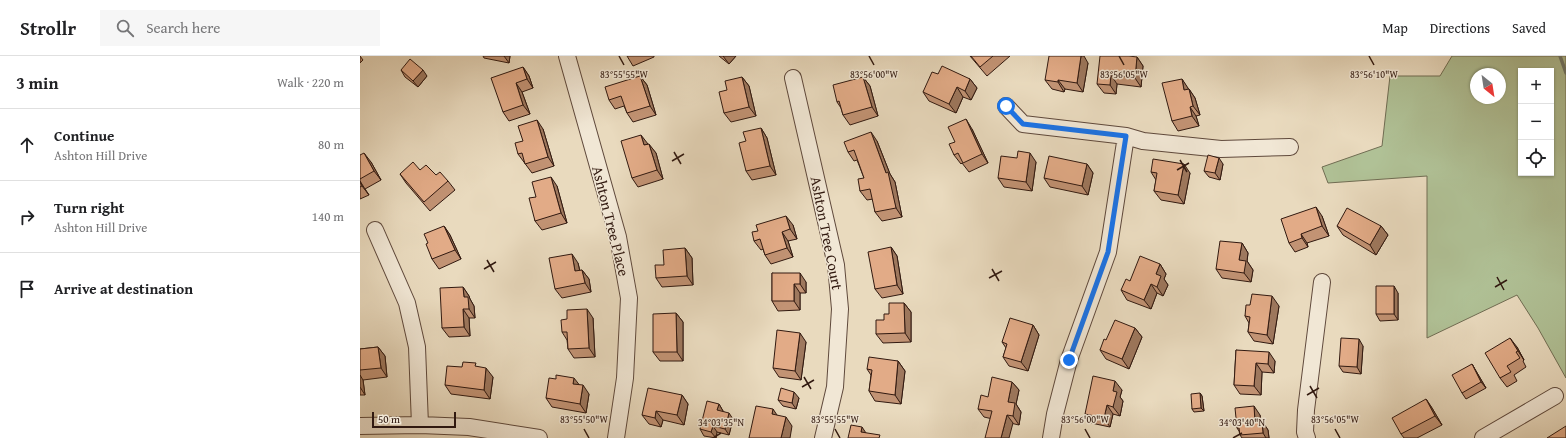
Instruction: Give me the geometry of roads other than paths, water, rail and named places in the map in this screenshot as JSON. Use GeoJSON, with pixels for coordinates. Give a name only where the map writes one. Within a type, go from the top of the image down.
{"type":"FeatureCollection","features":[{"type":"Feature","properties":{"kind":"street","name":"Ashton Tree Place"},"geometry":{"type":"LineString","coordinates":[[567,56],[618,237],[629,298],[624,378],[616,438]]}},
{"type":"Feature","properties":{"kind":"street","name":"Ashton Tree Court"},"geometry":{"type":"LineString","coordinates":[[793,78],[836,265],[840,309],[835,387],[823,438]]}},
{"type":"Feature","properties":{"kind":"street"},"geometry":{"type":"LineString","coordinates":[[1006,106],[1023,124],[1126,136],[1142,142],[1221,149],[1290,147]]}},
{"type":"Feature","properties":{"kind":"street"},"geometry":{"type":"LineString","coordinates":[[1051,438],[1054,414],[1069,360],[1108,252],[1126,136]]}},
{"type":"Feature","properties":{"kind":"street"},"geometry":{"type":"LineString","coordinates":[[375,230],[407,303],[417,347],[420,425]]}},
{"type":"Feature","properties":{"kind":"street"},"geometry":{"type":"LineString","coordinates":[[1307,438],[1305,432],[1306,410],[1322,282]]}},
{"type":"Feature","properties":{"kind":"street"},"geometry":{"type":"LineString","coordinates":[[1483,438],[1555,396]]}},
{"type":"Feature","properties":{"kind":"street"},"geometry":{"type":"LineString","coordinates":[[360,426],[420,425],[469,427],[539,438]]}},
{"type":"Feature","properties":{"kind":"waterway"},"geometry":{"type":"LineString","coordinates":[[1560,56],[1566,73]]}}]}
